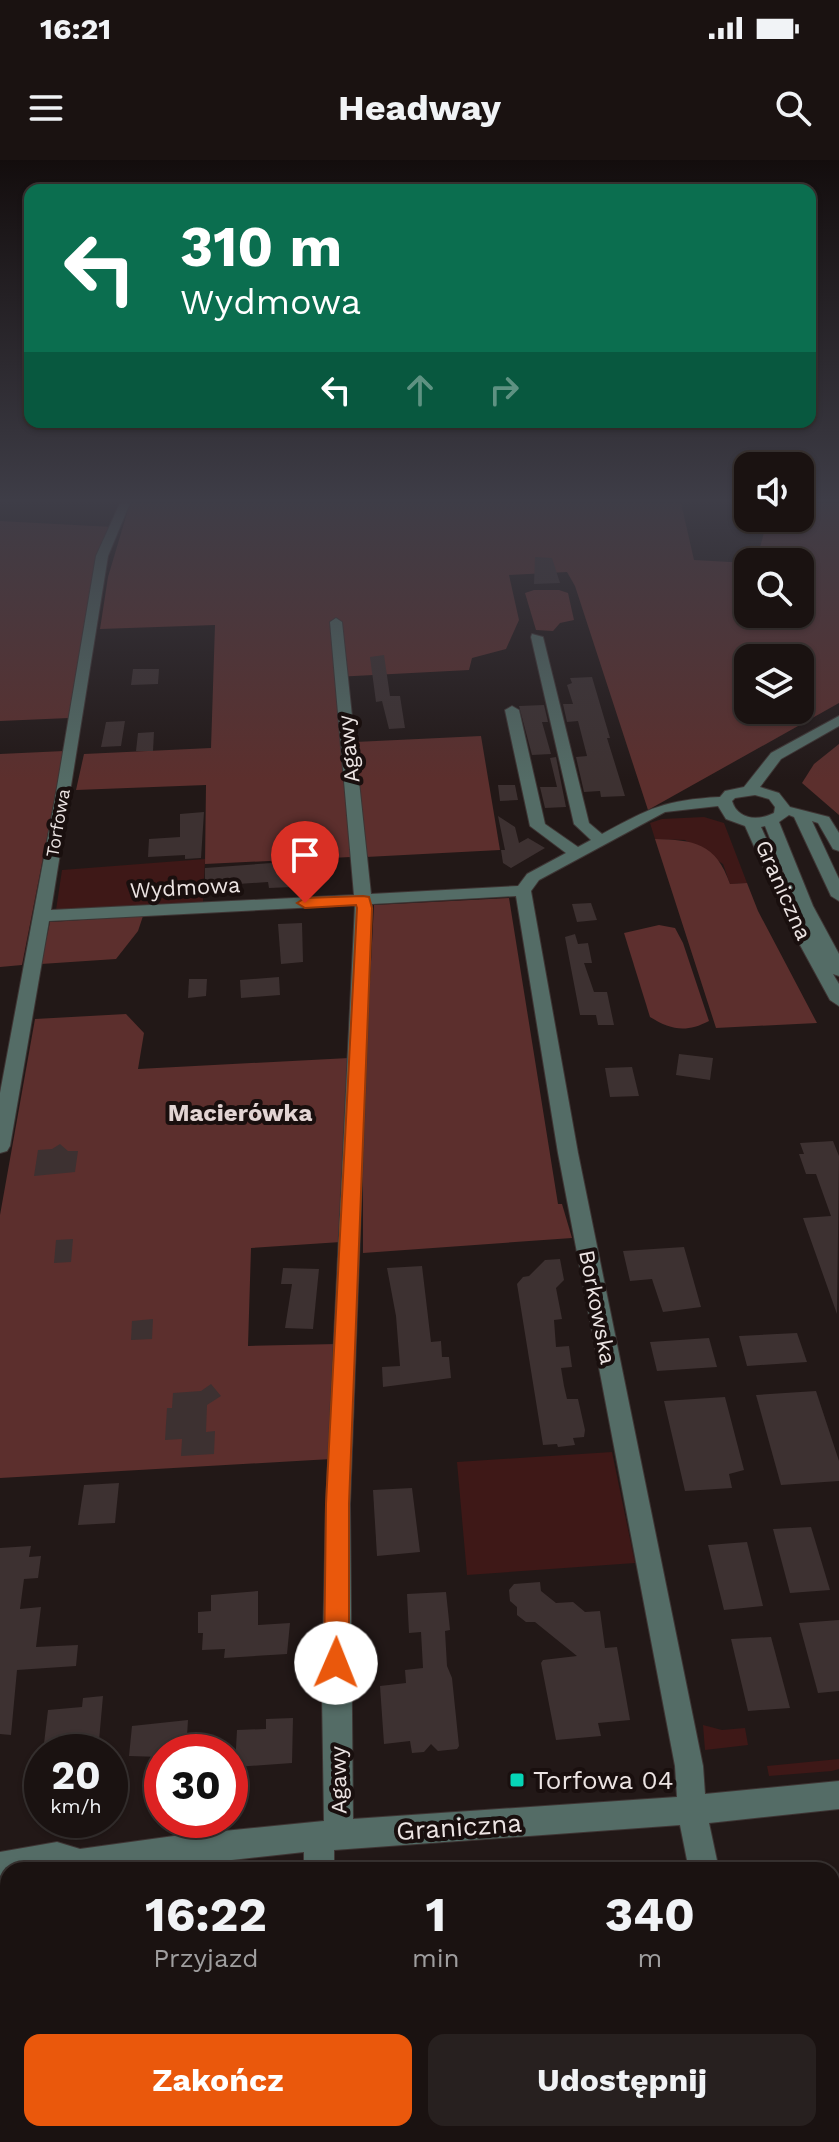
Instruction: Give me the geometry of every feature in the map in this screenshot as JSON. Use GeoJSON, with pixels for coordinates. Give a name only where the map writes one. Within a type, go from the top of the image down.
{"type":"FeatureCollection","features":[{"type":"Feature","properties":{"kind":"street","name":"Torfowa"},"geometry":{"type":"LineString","coordinates":[[0,1146],[95,595]]}},
{"type":"Feature","properties":{"kind":"street","name":"Agawy"},"geometry":{"type":"LineString","coordinates":[[321,1862],[329,1837],[336,1695],[338,1504],[363,900],[336,622]]}},
{"type":"Feature","properties":{"kind":"street"},"geometry":{"type":"LineString","coordinates":[[537,637],[582,824],[603,840]]}},
{"type":"Feature","properties":{"kind":"street"},"geometry":{"type":"LineString","coordinates":[[512,710],[538,826],[578,854]]}},
{"type":"Feature","properties":{"kind":"street"},"geometry":{"type":"LineString","coordinates":[[750,790],[772,760],[839,720]]}},
{"type":"Feature","properties":{"kind":"street"},"geometry":{"type":"LineString","coordinates":[[799,744],[778,771],[774,796],[839,896]]}},
{"type":"Feature","properties":{"kind":"street"},"geometry":{"type":"LineString","coordinates":[[726,807],[733,793],[750,790],[774,796]]}},
{"type":"Feature","properties":{"kind":"street"},"geometry":{"type":"LineString","coordinates":[[523,891],[533,877],[651,814],[726,807],[751,822],[785,814],[826,822],[839,846]]}},
{"type":"Feature","properties":{"kind":"street","name":"Graniczna"},"geometry":{"type":"LineString","coordinates":[[785,814],[800,896],[839,969]]}},
{"type":"Feature","properties":{"kind":"street","name":"Graniczna"},"geometry":{"type":"LineString","coordinates":[[751,822],[793,917],[839,1000]]}},
{"type":"Feature","properties":{"kind":"street","name":"Wydmowa"},"geometry":{"type":"LineString","coordinates":[[41,916],[523,891]]}},
{"type":"Feature","properties":{"kind":"street","name":"Borkowska"},"geometry":{"type":"LineString","coordinates":[[523,891],[570,1167],[689,1766],[692,1811],[702,1862]]}},
{"type":"Feature","properties":{"kind":"street"},"geometry":{"type":"LineString","coordinates":[[819,966],[839,969]]}},
{"type":"Feature","properties":{"kind":"street","name":"Graniczna"},"geometry":{"type":"LineString","coordinates":[[163,1862],[198,1860],[329,1837],[692,1811],[839,1795]]}},
{"type":"Feature","properties":{"kind":"street","name":"Graniczna"},"geometry":{"type":"LineString","coordinates":[[28,1862],[57,1857],[66,1862]]}},
{"type":"Feature","properties":{"kind":"shaded area"},"geometry":{"type":"Polygon","coordinates":[[[0,595],[97,595],[69,718],[0,721],[0,595]]]}},
{"type":"Feature","properties":{"kind":"shaded area"},"geometry":{"type":"Polygon","coordinates":[[[105,595],[514,595],[519,620],[506,649],[472,658],[469,670],[335,677],[351,857],[205,864],[206,785],[76,790],[84,754],[211,748],[215,625],[100,629],[105,595]]]}},
{"type":"Feature","properties":{"kind":"shaded area"},"geometry":{"type":"Polygon","coordinates":[[[526,595],[569,595],[574,620],[560,623],[553,631],[536,630],[526,595]]]}},
{"type":"Feature","properties":{"kind":"shaded area"},"geometry":{"type":"Polygon","coordinates":[[[578,595],[734,595],[734,628],[814,628],[814,595],[839,595],[839,703],[814,717],[814,644],[734,644],[734,724],[802,724],[648,810],[578,595]]]}},
{"type":"Feature","properties":{"kind":"shaded area"},"geometry":{"type":"Polygon","coordinates":[[[481,736],[500,850],[366,857],[355,742],[481,736]]]}},
{"type":"Feature","properties":{"kind":"shaded area"},"geometry":{"type":"Polygon","coordinates":[[[839,744],[839,815],[802,783],[814,764],[839,744]]]}},
{"type":"Feature","properties":{"kind":"shaded area"},"geometry":{"type":"Polygon","coordinates":[[[64,751],[22,965],[0,967],[0,754],[64,751]]]}},
{"type":"Feature","properties":{"kind":"shaded area"},"geometry":{"type":"Polygon","coordinates":[[[704,817],[724,823],[747,883],[730,884],[723,864],[685,840],[655,839],[650,823],[662,819],[704,817]]]}},
{"type":"Feature","properties":{"kind":"shaded area"},"geometry":{"type":"Polygon","coordinates":[[[655,839],[702,846],[718,860],[730,884],[747,883],[758,911],[817,1023],[716,1028],[655,839]]]}},
{"type":"Feature","properties":{"kind":"shaded area"},"geometry":{"type":"Polygon","coordinates":[[[205,859],[203,902],[56,910],[62,870],[205,859]]]}},
{"type":"Feature","properties":{"kind":"shaded area"},"geometry":{"type":"Polygon","coordinates":[[[509,898],[558,1204],[562,1204],[572,1238],[363,1253],[363,1114],[374,905],[509,898]]]}},
{"type":"Feature","properties":{"kind":"shaded area"},"geometry":{"type":"Polygon","coordinates":[[[143,916],[138,931],[116,959],[41,964],[50,922],[143,916]]]}},
{"type":"Feature","properties":{"kind":"shaded area"},"geometry":{"type":"Polygon","coordinates":[[[659,925],[675,928],[683,943],[709,1021],[679,1028],[650,1017],[624,933],[659,925]]]}},
{"type":"Feature","properties":{"kind":"shaded area"},"geometry":{"type":"Polygon","coordinates":[[[126,1014],[144,1033],[138,1069],[349,1058],[341,1242],[251,1248],[248,1346],[337,1344],[331,1459],[0,1478],[0,1215],[35,1019],[126,1014]]]}},
{"type":"Feature","properties":{"kind":"shaded area"},"geometry":{"type":"Polygon","coordinates":[[[612,1452],[635,1563],[467,1575],[457,1462],[612,1452]]]}},
{"type":"Feature","properties":{"kind":"shaded area"},"geometry":{"type":"Polygon","coordinates":[[[703,1725],[722,1730],[745,1728],[748,1745],[705,1750],[703,1725]]]}},
{"type":"Feature","properties":{"kind":"shaded area"},"geometry":{"type":"Polygon","coordinates":[[[839,1759],[839,1769],[832,1771],[769,1776],[767,1766],[839,1759]]]}},
{"type":"Feature","properties":{"kind":"building"},"geometry":{"type":"Polygon","coordinates":[[[384,655],[390,696],[400,696],[405,728],[389,729],[382,701],[376,702],[370,657],[384,655]]]}},
{"type":"Feature","properties":{"kind":"building"},"geometry":{"type":"Polygon","coordinates":[[[133,669],[159,669],[158,684],[131,685],[133,669]]]}},
{"type":"Feature","properties":{"kind":"building"},"geometry":{"type":"Polygon","coordinates":[[[592,677],[625,796],[601,797],[600,791],[584,792],[576,757],[587,756],[578,721],[567,722],[563,704],[573,704],[567,685],[572,683],[570,678],[592,677]]]}},
{"type":"Feature","properties":{"kind":"building"},"geometry":{"type":"Polygon","coordinates":[[[544,705],[548,722],[542,722],[551,754],[532,755],[519,706],[544,705]]]}},
{"type":"Feature","properties":{"kind":"building"},"geometry":{"type":"Polygon","coordinates":[[[125,721],[121,746],[101,747],[106,722],[125,721]]]}},
{"type":"Feature","properties":{"kind":"building"},"geometry":{"type":"Polygon","coordinates":[[[154,732],[153,751],[136,751],[138,733],[154,732]]]}},
{"type":"Feature","properties":{"kind":"building"},"geometry":{"type":"Polygon","coordinates":[[[556,757],[566,807],[545,808],[540,787],[557,787],[550,758],[556,757]]]}},
{"type":"Feature","properties":{"kind":"building"},"geometry":{"type":"Polygon","coordinates":[[[498,785],[515,785],[518,800],[500,801],[498,785]]]}},
{"type":"Feature","properties":{"kind":"building"},"geometry":{"type":"Polygon","coordinates":[[[204,812],[201,858],[185,859],[185,855],[148,857],[149,839],[180,837],[180,814],[204,812]]]}},
{"type":"Feature","properties":{"kind":"building"},"geometry":{"type":"Polygon","coordinates":[[[498,816],[515,827],[519,843],[528,838],[545,848],[511,868],[503,863],[501,850],[505,850],[498,816]]]}},
{"type":"Feature","properties":{"kind":"building"},"geometry":{"type":"Polygon","coordinates":[[[286,862],[287,869],[291,869],[293,887],[269,888],[268,882],[238,884],[238,887],[205,887],[205,868],[286,862]]]}},
{"type":"Feature","properties":{"kind":"building"},"geometry":{"type":"Polygon","coordinates":[[[591,903],[597,920],[577,922],[572,904],[591,903]]]}},
{"type":"Feature","properties":{"kind":"building"},"geometry":{"type":"Polygon","coordinates":[[[302,923],[303,962],[281,964],[278,924],[302,923]]]}},
{"type":"Feature","properties":{"kind":"building"},"geometry":{"type":"Polygon","coordinates":[[[575,934],[578,944],[588,943],[592,963],[584,963],[594,992],[607,992],[614,1025],[598,1025],[596,1015],[580,1015],[565,937],[575,934]]]}},
{"type":"Feature","properties":{"kind":"building"},"geometry":{"type":"Polygon","coordinates":[[[279,977],[280,995],[241,998],[240,980],[279,977]]]}},
{"type":"Feature","properties":{"kind":"building"},"geometry":{"type":"Polygon","coordinates":[[[189,979],[207,979],[206,996],[188,998],[189,979]]]}},
{"type":"Feature","properties":{"kind":"building"},"geometry":{"type":"Polygon","coordinates":[[[679,1054],[713,1058],[710,1080],[676,1075],[679,1054]]]}},
{"type":"Feature","properties":{"kind":"building"},"geometry":{"type":"Polygon","coordinates":[[[632,1067],[639,1096],[610,1097],[605,1068],[632,1067]]]}},
{"type":"Feature","properties":{"kind":"building"},"geometry":{"type":"Polygon","coordinates":[[[833,1141],[839,1156],[837,1314],[803,1218],[831,1216],[816,1174],[806,1174],[799,1154],[804,1154],[800,1143],[833,1141]]]}},
{"type":"Feature","properties":{"kind":"building"},"geometry":{"type":"Polygon","coordinates":[[[60,1144],[68,1151],[78,1151],[75,1172],[34,1176],[38,1150],[52,1149],[60,1144]]]}},
{"type":"Feature","properties":{"kind":"building"},"geometry":{"type":"Polygon","coordinates":[[[73,1239],[71,1262],[54,1263],[56,1240],[73,1239]]]}},
{"type":"Feature","properties":{"kind":"building"},"geometry":{"type":"Polygon","coordinates":[[[684,1247],[701,1307],[663,1312],[652,1279],[630,1281],[623,1251],[684,1247]]]}},
{"type":"Feature","properties":{"kind":"building"},"geometry":{"type":"Polygon","coordinates":[[[560,1259],[564,1280],[556,1288],[562,1319],[554,1320],[556,1347],[569,1346],[572,1367],[561,1368],[564,1386],[567,1399],[578,1399],[585,1430],[584,1437],[573,1438],[575,1445],[558,1447],[557,1444],[543,1445],[517,1284],[545,1260],[560,1259]]]}},
{"type":"Feature","properties":{"kind":"building"},"geometry":{"type":"Polygon","coordinates":[[[422,1266],[431,1342],[441,1341],[442,1357],[449,1357],[451,1378],[383,1387],[382,1367],[400,1366],[396,1316],[387,1268],[422,1266]]]}},
{"type":"Feature","properties":{"kind":"building"},"geometry":{"type":"Polygon","coordinates":[[[283,1268],[319,1269],[313,1329],[285,1328],[292,1284],[281,1284],[283,1268]]]}},
{"type":"Feature","properties":{"kind":"building"},"geometry":{"type":"Polygon","coordinates":[[[153,1319],[152,1339],[131,1340],[132,1321],[153,1319]]]}},
{"type":"Feature","properties":{"kind":"building"},"geometry":{"type":"Polygon","coordinates":[[[797,1333],[807,1362],[747,1366],[739,1336],[797,1333]]]}},
{"type":"Feature","properties":{"kind":"building"},"geometry":{"type":"Polygon","coordinates":[[[709,1338],[717,1367],[657,1371],[650,1342],[709,1338]]]}},
{"type":"Feature","properties":{"kind":"building"},"geometry":{"type":"Polygon","coordinates":[[[211,1384],[221,1396],[207,1405],[206,1432],[215,1431],[214,1454],[181,1456],[182,1439],[165,1440],[167,1408],[172,1408],[173,1393],[201,1391],[211,1384]]]}},
{"type":"Feature","properties":{"kind":"building"},"geometry":{"type":"Polygon","coordinates":[[[816,1391],[839,1461],[839,1481],[781,1485],[756,1395],[816,1391]]]}},
{"type":"Feature","properties":{"kind":"building"},"geometry":{"type":"Polygon","coordinates":[[[725,1397],[744,1470],[729,1474],[732,1488],[685,1491],[664,1401],[725,1397]]]}},
{"type":"Feature","properties":{"kind":"building"},"geometry":{"type":"Polygon","coordinates":[[[119,1483],[115,1523],[78,1525],[84,1485],[119,1483]]]}},
{"type":"Feature","properties":{"kind":"building"},"geometry":{"type":"Polygon","coordinates":[[[412,1488],[420,1552],[377,1556],[373,1490],[412,1488]]]}},
{"type":"Feature","properties":{"kind":"building"},"geometry":{"type":"Polygon","coordinates":[[[811,1527],[830,1590],[790,1593],[773,1529],[811,1527]]]}},
{"type":"Feature","properties":{"kind":"building"},"geometry":{"type":"Polygon","coordinates":[[[747,1542],[763,1606],[724,1610],[708,1545],[747,1542]]]}},
{"type":"Feature","properties":{"kind":"building"},"geometry":{"type":"Polygon","coordinates":[[[31,1546],[29,1557],[41,1556],[38,1578],[24,1579],[20,1609],[41,1607],[36,1647],[78,1645],[76,1666],[17,1670],[11,1735],[0,1734],[0,1548],[31,1546]]]}},
{"type":"Feature","properties":{"kind":"building"},"geometry":{"type":"Polygon","coordinates":[[[540,1582],[541,1591],[556,1603],[573,1602],[585,1612],[600,1611],[605,1648],[617,1647],[630,1720],[598,1723],[601,1736],[556,1740],[541,1663],[543,1660],[577,1656],[535,1622],[526,1622],[517,1615],[517,1607],[510,1601],[509,1590],[514,1584],[540,1582]]]}},
{"type":"Feature","properties":{"kind":"building"},"geometry":{"type":"Polygon","coordinates":[[[258,1591],[258,1625],[290,1623],[287,1654],[224,1658],[225,1649],[202,1650],[203,1633],[198,1633],[198,1612],[211,1611],[211,1595],[258,1591]]]}},
{"type":"Feature","properties":{"kind":"building"},"geometry":{"type":"Polygon","coordinates":[[[446,1592],[450,1630],[445,1631],[447,1666],[452,1678],[459,1746],[457,1749],[438,1751],[431,1744],[424,1752],[412,1753],[410,1741],[384,1744],[380,1686],[406,1683],[405,1670],[423,1668],[421,1632],[409,1633],[407,1594],[446,1592]]]}},
{"type":"Feature","properties":{"kind":"building"},"geometry":{"type":"Polygon","coordinates":[[[839,1620],[839,1691],[818,1693],[799,1623],[839,1620]]]}},
{"type":"Feature","properties":{"kind":"building"},"geometry":{"type":"Polygon","coordinates":[[[771,1637],[790,1708],[748,1711],[731,1639],[771,1637]]]}},
{"type":"Feature","properties":{"kind":"building"},"geometry":{"type":"Polygon","coordinates":[[[103,1696],[100,1734],[45,1734],[48,1710],[82,1707],[83,1698],[103,1696]]]}},
{"type":"Feature","properties":{"kind":"building"},"geometry":{"type":"Polygon","coordinates":[[[293,1718],[292,1763],[248,1766],[248,1734],[237,1734],[237,1730],[266,1729],[266,1719],[293,1718]]]}},
{"type":"Feature","properties":{"kind":"building"},"geometry":{"type":"Polygon","coordinates":[[[188,1720],[187,1734],[144,1734],[144,1756],[129,1756],[132,1726],[188,1720]]]}},
{"type":"Feature","properties":{"kind":"place","name":"Torfowa 04"},"geometry":{"type":"Point","coordinates":[517,1780]}},
{"type":"Feature","properties":{"kind":"district","name":"Macierówka"},"geometry":{"type":"Point","coordinates":[240,1113]}},
{"type":"Feature","properties":{"kind":"route"},"geometry":{"type":"LineString","coordinates":[[305,903],[363,900],[364,908],[338,1504],[336,1663]]}}]}
